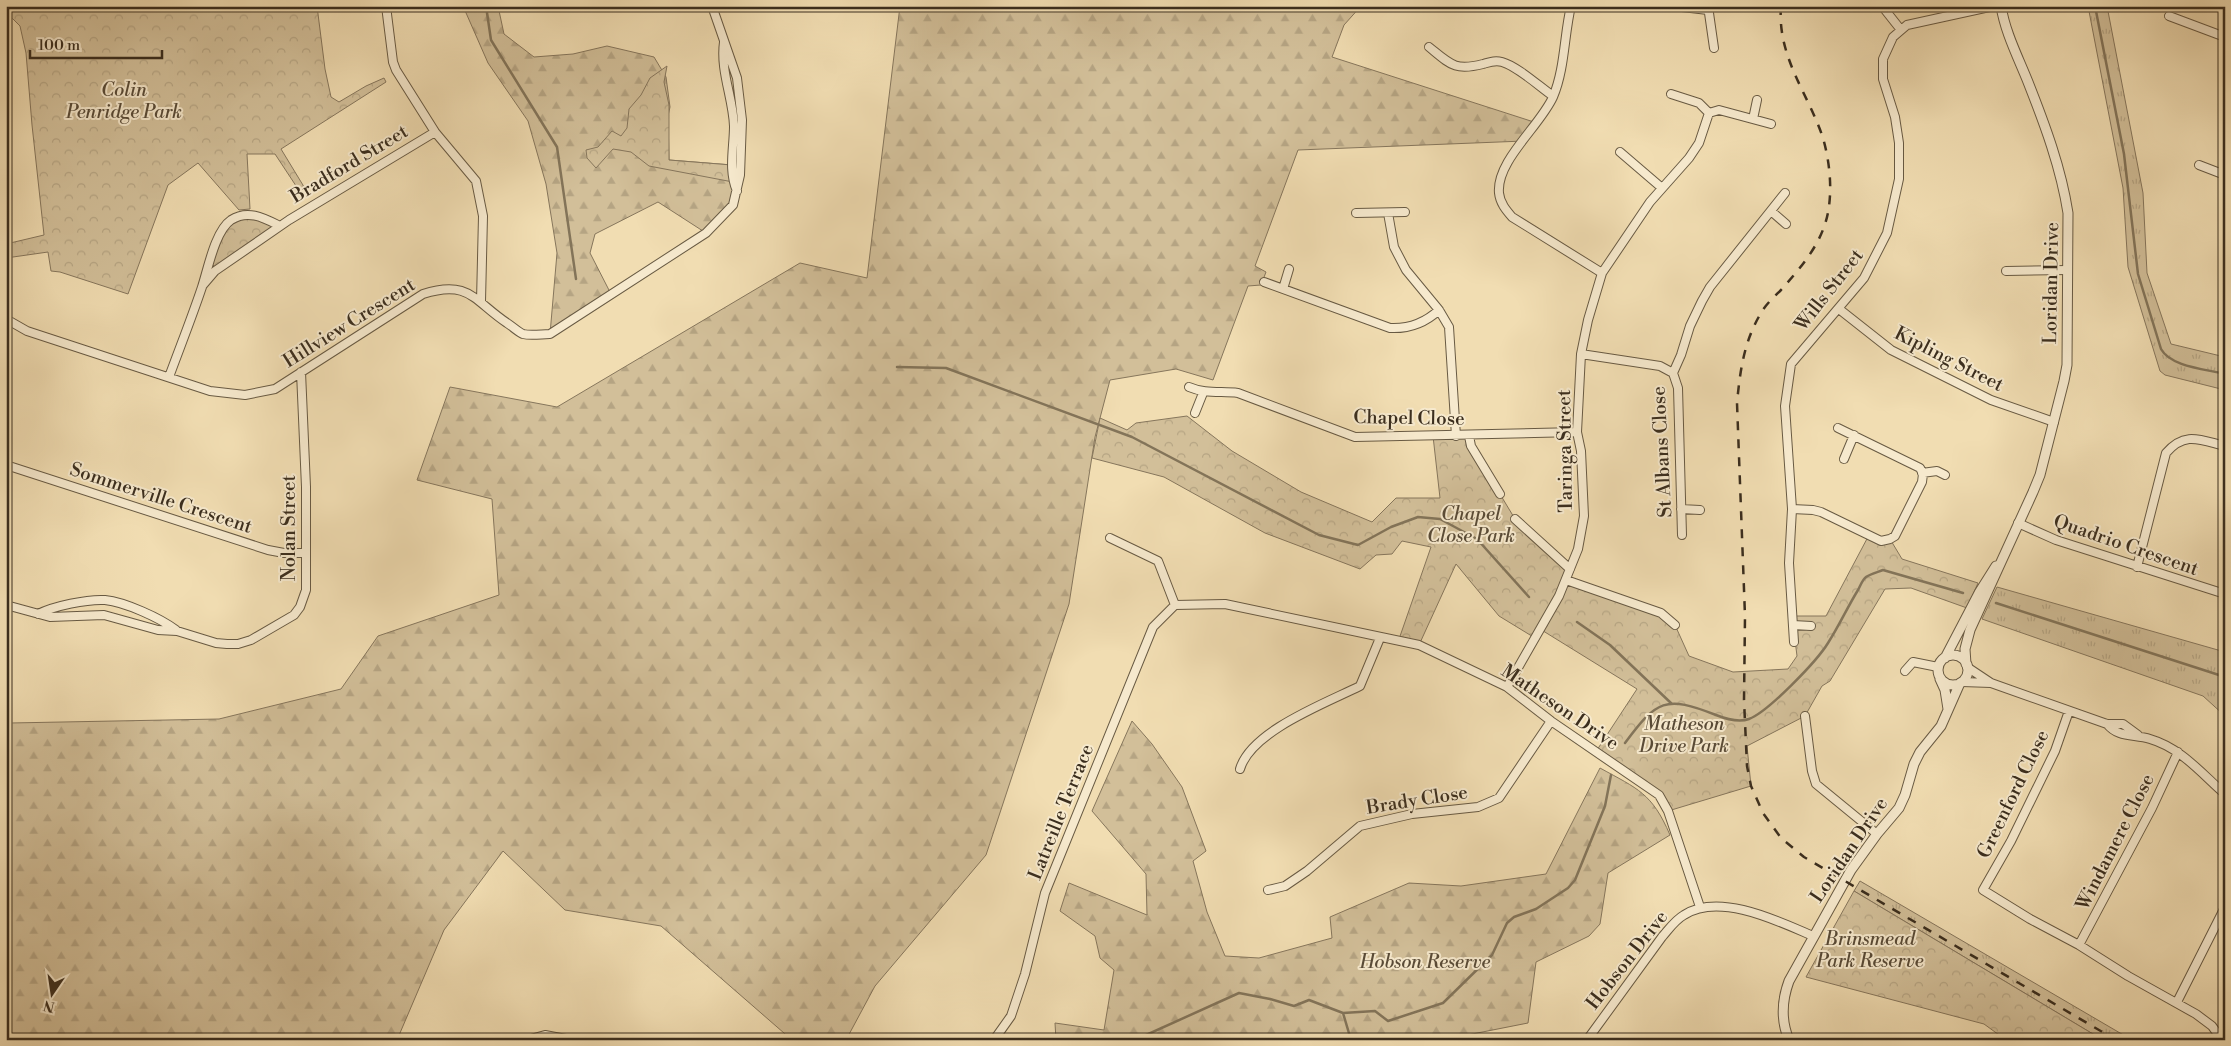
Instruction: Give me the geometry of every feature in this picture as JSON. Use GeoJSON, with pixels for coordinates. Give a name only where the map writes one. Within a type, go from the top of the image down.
{"type":"FeatureCollection","features":[{"type":"Feature","properties":{"kind":"street"},"geometry":{"type":"LineString","coordinates":[[386,6],[393,62],[435,132],[476,181],[483,216],[481,301]]}},
{"type":"Feature","properties":{"kind":"street","name":"Hillview Crescent"},"geometry":{"type":"LineString","coordinates":[[6,319],[27,331],[210,391],[245,395],[275,389],[424,294],[440,288],[457,288],[481,301],[495,315],[523,334],[550,334],[706,234],[733,205],[740,175],[742,120],[737,78],[712,6]]}},
{"type":"Feature","properties":{"kind":"street"},"geometry":{"type":"LineString","coordinates":[[1571,6],[1558,83],[1553,96],[1546,110],[1506,166],[1499,193],[1502,204],[1512,217],[1533,232],[1602,273]]}},
{"type":"Feature","properties":{"kind":"street"},"geometry":{"type":"LineString","coordinates":[[1673,6],[1708,8],[1714,48]]}},
{"type":"Feature","properties":{"kind":"street"},"geometry":{"type":"LineString","coordinates":[[1882,6],[1901,30],[1914,23],[1994,6]]}},
{"type":"Feature","properties":{"kind":"street","name":"Loridan Drive"},"geometry":{"type":"LineString","coordinates":[[1966,665],[1965,649],[1967,639],[2040,474],[2067,365],[2068,213],[2066,194],[2050,140],[2008,32],[2001,6]]}},
{"type":"Feature","properties":{"kind":"street"},"geometry":{"type":"LineString","coordinates":[[2169,16],[2225,38]]}},
{"type":"Feature","properties":{"kind":"street","name":"Wills Street"},"geometry":{"type":"LineString","coordinates":[[1794,642],[1789,563],[1792,509],[1785,406],[1791,364],[1864,278],[1887,233],[1899,179],[1897,128],[1882,70],[1882,59],[1887,47],[1901,30]]}},
{"type":"Feature","properties":{"kind":"street"},"geometry":{"type":"LineString","coordinates":[[1429,47],[1458,68],[1468,68],[1494,61],[1504,62],[1553,96]]}},
{"type":"Feature","properties":{"kind":"street"},"geometry":{"type":"LineString","coordinates":[[1671,94],[1699,102],[1708,113],[1719,110],[1771,124]]}},
{"type":"Feature","properties":{"kind":"street"},"geometry":{"type":"LineString","coordinates":[[1752,119],[1757,100]]}},
{"type":"Feature","properties":{"kind":"street","name":"Taringa Street"},"geometry":{"type":"LineString","coordinates":[[1506,686],[1566,580],[1578,549],[1584,516],[1581,451],[1577,432],[1580,415],[1581,354],[1588,320],[1602,273],[1634,224],[1662,188],[1689,158],[1699,143],[1708,113]]}},
{"type":"Feature","properties":{"kind":"street","name":"Bradford Street"},"geometry":{"type":"LineString","coordinates":[[203,284],[215,271],[280,226],[435,132]]}},
{"type":"Feature","properties":{"kind":"street"},"geometry":{"type":"LineString","coordinates":[[1620,152],[1662,188]]}},
{"type":"Feature","properties":{"kind":"street"},"geometry":{"type":"LineString","coordinates":[[2199,165],[2225,175]]}},
{"type":"Feature","properties":{"kind":"street","name":"St Albans Close"},"geometry":{"type":"LineString","coordinates":[[1682,535],[1678,388],[1673,373],[1690,326],[1710,287],[1785,193]]}},
{"type":"Feature","properties":{"kind":"street"},"geometry":{"type":"LineString","coordinates":[[1356,214],[1405,212]]}},
{"type":"Feature","properties":{"kind":"street"},"geometry":{"type":"LineString","coordinates":[[1770,212],[1786,224]]}},
{"type":"Feature","properties":{"kind":"street"},"geometry":{"type":"LineString","coordinates":[[1388,213],[1394,247],[1406,270],[1439,310],[1449,327],[1452,341],[1456,436]]}},
{"type":"Feature","properties":{"kind":"street","name":"Bradford Street"},"geometry":{"type":"LineString","coordinates":[[169,377],[222,231],[232,219],[246,214],[257,215],[280,226]]}},
{"type":"Feature","properties":{"kind":"street"},"geometry":{"type":"LineString","coordinates":[[1283,289],[1290,269]]}},
{"type":"Feature","properties":{"kind":"street"},"geometry":{"type":"LineString","coordinates":[[2006,272],[2068,270]]}},
{"type":"Feature","properties":{"kind":"street"},"geometry":{"type":"LineString","coordinates":[[1264,282],[1390,328],[1403,329],[1417,325],[1428,320],[1439,310]]}},
{"type":"Feature","properties":{"kind":"street","name":"Kipling Street"},"geometry":{"type":"LineString","coordinates":[[1839,309],[1892,350],[1991,400],[2054,422]]}},
{"type":"Feature","properties":{"kind":"street"},"geometry":{"type":"LineString","coordinates":[[1581,354],[1660,366],[1673,373]]}},
{"type":"Feature","properties":{"kind":"street","name":"Nolan Street"},"geometry":{"type":"LineString","coordinates":[[6,605],[50,617],[104,615],[158,630],[178,631],[216,643],[238,644],[251,640],[294,615],[304,598],[306,590],[301,372]]}},
{"type":"Feature","properties":{"kind":"street","name":"Chapel Close"},"geometry":{"type":"LineString","coordinates":[[1189,387],[1203,393],[1219,391],[1238,393],[1355,437],[1469,436],[1577,432]]}},
{"type":"Feature","properties":{"kind":"street"},"geometry":{"type":"LineString","coordinates":[[1195,413],[1203,393]]}},
{"type":"Feature","properties":{"kind":"street"},"geometry":{"type":"LineString","coordinates":[[1792,509],[1822,512],[1882,541],[1895,536],[1922,482],[1922,472],[1915,464],[1838,428]]}},
{"type":"Feature","properties":{"kind":"street"},"geometry":{"type":"LineString","coordinates":[[1844,459],[1854,435]]}},
{"type":"Feature","properties":{"kind":"street"},"geometry":{"type":"LineString","coordinates":[[1469,436],[1471,446],[1500,494]]}},
{"type":"Feature","properties":{"kind":"street"},"geometry":{"type":"LineString","coordinates":[[2136,567],[2166,453],[2174,444],[2185,439],[2196,439],[2225,446]]}},
{"type":"Feature","properties":{"kind":"street","name":"Sommerville Crescent"},"geometry":{"type":"LineString","coordinates":[[6,465],[268,550],[284,553],[306,553]]}},
{"type":"Feature","properties":{"kind":"street"},"geometry":{"type":"LineString","coordinates":[[1922,472],[1936,471],[1945,475]]}},
{"type":"Feature","properties":{"kind":"street"},"geometry":{"type":"LineString","coordinates":[[1681,509],[1700,510]]}},
{"type":"Feature","properties":{"kind":"street"},"geometry":{"type":"LineString","coordinates":[[1515,519],[1570,569]]}},
{"type":"Feature","properties":{"kind":"street","name":"Quadrio Crescent"},"geometry":{"type":"LineString","coordinates":[[2018,523],[2056,540],[2225,594]]}},
{"type":"Feature","properties":{"kind":"street"},"geometry":{"type":"LineString","coordinates":[[1110,538],[1158,561],[1176,605]]}},
{"type":"Feature","properties":{"kind":"street","name":"Loridan Drive"},"geometry":{"type":"LineString","coordinates":[[1945,658],[1989,576],[2001,560]]}},
{"type":"Feature","properties":{"kind":"street"},"geometry":{"type":"LineString","coordinates":[[1566,580],[1661,613],[1675,625]]}},
{"type":"Feature","properties":{"kind":"street","name":"Nolan Street"},"geometry":{"type":"LineString","coordinates":[[38,614],[50,608],[104,600],[149,615],[163,621],[178,631]]}},
{"type":"Feature","properties":{"kind":"street","name":"Matheson Drive"},"geometry":{"type":"LineString","coordinates":[[1176,605],[1225,604],[1419,645],[1506,686],[1551,721],[1659,795],[1668,810],[1700,907]]}},
{"type":"Feature","properties":{"kind":"street","name":"Latreille Terrace"},"geometry":{"type":"LineString","coordinates":[[994,1040],[1011,1016],[1025,974],[1045,893],[1153,627],[1176,605]]}},
{"type":"Feature","properties":{"kind":"street"},"geometry":{"type":"LineString","coordinates":[[1793,625],[1811,626]]}},
{"type":"Feature","properties":{"kind":"street"},"geometry":{"type":"LineString","coordinates":[[1240,769],[1255,744],[1270,733],[1360,686],[1380,638]]}},
{"type":"Feature","properties":{"kind":"street"},"geometry":{"type":"LineString","coordinates":[[1948,710],[1945,690],[1939,677],[1938,667],[1945,658],[1957,656],[1991,683],[2107,724],[2123,724],[2138,735],[2166,744],[2178,752],[2225,794]]}},
{"type":"Feature","properties":{"kind":"street"},"geometry":{"type":"LineString","coordinates":[[1905,671],[1913,662],[1938,667]]}},
{"type":"Feature","properties":{"kind":"street"},"geometry":{"type":"LineString","coordinates":[[1961,682],[1966,676],[1966,665]]}},
{"type":"Feature","properties":{"kind":"street"},"geometry":{"type":"LineString","coordinates":[[1939,677],[1947,684],[1961,682],[1991,683]]}},
{"type":"Feature","properties":{"kind":"street","name":"Loridan Drive"},"geometry":{"type":"LineString","coordinates":[[1789,1040],[1784,1020],[1786,988],[1851,870],[1899,808],[1905,796],[1914,764],[1920,752],[1941,726],[1961,682]]}},
{"type":"Feature","properties":{"kind":"street","name":"Greenford Close"},"geometry":{"type":"LineString","coordinates":[[2069,711],[2055,751],[2014,835],[1983,890],[2024,916],[2079,945]]}},
{"type":"Feature","properties":{"kind":"street"},"geometry":{"type":"LineString","coordinates":[[1805,716],[1812,772],[1816,784],[1877,834]]}},
{"type":"Feature","properties":{"kind":"street","name":"Brady Close"},"geometry":{"type":"LineString","coordinates":[[1268,890],[1285,886],[1307,871],[1360,826],[1412,814],[1478,807],[1499,798],[1551,721]]}},
{"type":"Feature","properties":{"kind":"street","name":"Windamere Close"},"geometry":{"type":"LineString","coordinates":[[2079,945],[2152,808],[2178,752]]}},
{"type":"Feature","properties":{"kind":"street","name":"Hobson Drive"},"geometry":{"type":"LineString","coordinates":[[1587,1040],[1662,937],[1682,916],[1700,907],[1718,905],[1735,907],[1814,936]]}},
{"type":"Feature","properties":{"kind":"street"},"geometry":{"type":"LineString","coordinates":[[2177,1002],[2225,907]]}},
{"type":"Feature","properties":{"kind":"street"},"geometry":{"type":"LineString","coordinates":[[2079,945],[2128,976],[2201,1017],[2222,1040]]}},
{"type":"Feature","properties":{"kind":"street"},"geometry":{"type":"LineString","coordinates":[[527,1040],[545,1035],[572,1040]]}},
{"type":"Feature","properties":{"kind":"green space","name":"Colin Penridge Park"},"geometry":{"type":"Polygon","coordinates":[[[6,6],[317,6],[325,69],[331,97],[339,102],[384,78],[386,82],[281,149],[309,195],[304,198],[275,154],[247,154],[250,209],[239,210],[198,163],[168,185],[128,294],[60,272],[51,271],[48,252],[6,258],[6,244],[44,235],[26,53],[20,26],[6,12],[6,6]]]}},
{"type":"Feature","properties":{"kind":"green space"},"geometry":{"type":"Polygon","coordinates":[[[463,6],[498,6],[504,34],[534,57],[573,54],[607,46],[654,57],[666,77],[670,107],[668,116],[669,160],[732,165],[735,197],[729,210],[706,233],[658,202],[595,234],[590,253],[611,294],[550,334],[557,253],[546,184],[528,121],[488,63],[463,6]]]}},
{"type":"Feature","properties":{"kind":"green space"},"geometry":{"type":"Polygon","coordinates":[[[900,6],[1361,6],[1344,25],[1332,57],[1537,123],[1524,141],[1298,150],[1255,266],[1266,272],[1261,285],[1248,286],[1213,380],[1176,369],[1110,380],[1095,437],[1069,604],[986,855],[875,986],[846,1040],[792,1040],[661,926],[565,910],[503,851],[444,930],[397,1040],[6,1040],[6,728],[10,723],[219,719],[341,689],[378,636],[499,595],[492,499],[417,480],[450,387],[557,407],[800,263],[867,278],[900,6]]]}},
{"type":"Feature","properties":{"kind":"green space"},"geometry":{"type":"Polygon","coordinates":[[[2088,6],[2107,6],[2143,193],[2147,273],[2171,344],[2225,357],[2225,390],[2165,375],[2160,371],[2128,267],[2123,188],[2088,6]]]}},
{"type":"Feature","properties":{"kind":"green space"},"geometry":{"type":"Polygon","coordinates":[[[667,66],[664,82],[669,105],[669,160],[732,165],[733,182],[649,166],[631,152],[613,149],[596,168],[587,158],[586,150],[598,147],[612,131],[621,136],[627,128],[629,109],[641,95],[650,78],[667,66]]]}},
{"type":"Feature","properties":{"kind":"green space"},"geometry":{"type":"Polygon","coordinates":[[[249,216],[273,226],[217,268],[210,263],[228,224],[249,216]]]}},
{"type":"Feature","properties":{"kind":"green space"},"geometry":{"type":"Polygon","coordinates":[[[1187,416],[1232,451],[1301,492],[1372,522],[1396,498],[1440,498],[1433,436],[1469,436],[1471,446],[1515,519],[1566,564],[1567,580],[1661,613],[1675,625],[1689,656],[1733,672],[1788,669],[1797,656],[1792,616],[1826,616],[1869,535],[1890,539],[1902,559],[1978,583],[1967,608],[1911,588],[1885,589],[1830,681],[1822,686],[1805,716],[1747,746],[1751,786],[1668,811],[1659,795],[1597,750],[1637,689],[1540,629],[1535,638],[1499,616],[1456,564],[1419,645],[1398,642],[1431,547],[1402,541],[1392,554],[1376,555],[1360,569],[1265,533],[1164,477],[1092,458],[1100,418],[1127,430],[1136,423],[1187,416]]]}},
{"type":"Feature","properties":{"kind":"green space"},"geometry":{"type":"Polygon","coordinates":[[[1997,587],[2225,652],[2225,716],[2203,696],[1982,619],[1997,587]]]}},
{"type":"Feature","properties":{"kind":"green space","name":"Hobson Reserve"},"geometry":{"type":"Polygon","coordinates":[[[1132,721],[1152,744],[1182,787],[1206,851],[1193,861],[1207,912],[1225,956],[1259,958],[1332,938],[1330,917],[1409,883],[1461,886],[1546,874],[1600,768],[1634,787],[1650,801],[1670,835],[1608,873],[1600,924],[1589,936],[1536,962],[1528,1023],[1442,1040],[1056,1040],[1055,1023],[1104,1030],[1114,970],[1100,958],[1095,936],[1060,911],[1069,883],[1147,915],[1146,874],[1092,811],[1132,721]]]}},
{"type":"Feature","properties":{"kind":"green space"},"geometry":{"type":"Polygon","coordinates":[[[1860,881],[2132,1040],[2103,1040],[1854,891],[1860,881]]]}},
{"type":"Feature","properties":{"kind":"green space","name":"Brinsmead Park Reserve"},"geometry":{"type":"Polygon","coordinates":[[[1854,891],[2103,1040],[2006,1040],[1984,1024],[1806,977],[1854,891]]]}},
{"type":"Feature","properties":{"kind":"waterway"},"geometry":{"type":"LineString","coordinates":[[486,6],[491,40],[557,147],[576,279]]}},
{"type":"Feature","properties":{"kind":"waterway"},"geometry":{"type":"LineString","coordinates":[[2095,6],[2124,154],[2138,274],[2161,349],[2166,355],[2181,364],[2225,374]]}},
{"type":"Feature","properties":{"kind":"waterway"},"geometry":{"type":"LineString","coordinates":[[897,367],[946,368],[1132,437],[1319,535],[1358,545],[1391,527],[1418,517],[1440,519],[1477,539],[1529,597]]}},
{"type":"Feature","properties":{"kind":"waterway"},"geometry":{"type":"LineString","coordinates":[[1625,743],[1646,718],[1663,705],[1685,705],[1736,721],[1749,719],[1768,707],[1792,685],[1822,651],[1836,630],[1862,582],[1870,575],[1883,570],[1963,593]]}},
{"type":"Feature","properties":{"kind":"waterway"},"geometry":{"type":"LineString","coordinates":[[1996,603],[2219,675],[2225,680]]}},
{"type":"Feature","properties":{"kind":"waterway"},"geometry":{"type":"LineString","coordinates":[[1577,622],[1610,645],[1672,704]]}},
{"type":"Feature","properties":{"kind":"waterway"},"geometry":{"type":"LineString","coordinates":[[1135,1040],[1239,993],[1294,1006],[1309,1000],[1343,1013],[1375,1011],[1388,1021],[1443,1003],[1492,955],[1507,923],[1514,917],[1536,909],[1568,888],[1575,880],[1605,806],[1611,775]]}},
{"type":"Feature","properties":{"kind":"waterway"},"geometry":{"type":"LineString","coordinates":[[1343,1013],[1351,1040]]}},
{"type":"Feature","properties":{"kind":"railway"},"geometry":{"type":"LineString","coordinates":[[1781,6],[1781,24],[1789,58],[1823,138],[1828,163],[1830,198],[1827,218],[1818,241],[1797,271],[1765,307],[1750,334],[1740,379],[1737,403],[1745,616],[1744,700],[1747,766],[1751,786],[1763,813],[1781,838],[1804,857],[2116,1040]]}},
{"type":"Feature","properties":{"kind":"park label","name":"Chapel Close Park"},"geometry":{"type":"Point","coordinates":[1471,525]}},
{"type":"Feature","properties":{"kind":"park label","name":"Matheson Drive Park"},"geometry":{"type":"Point","coordinates":[1684,735]}}]}
